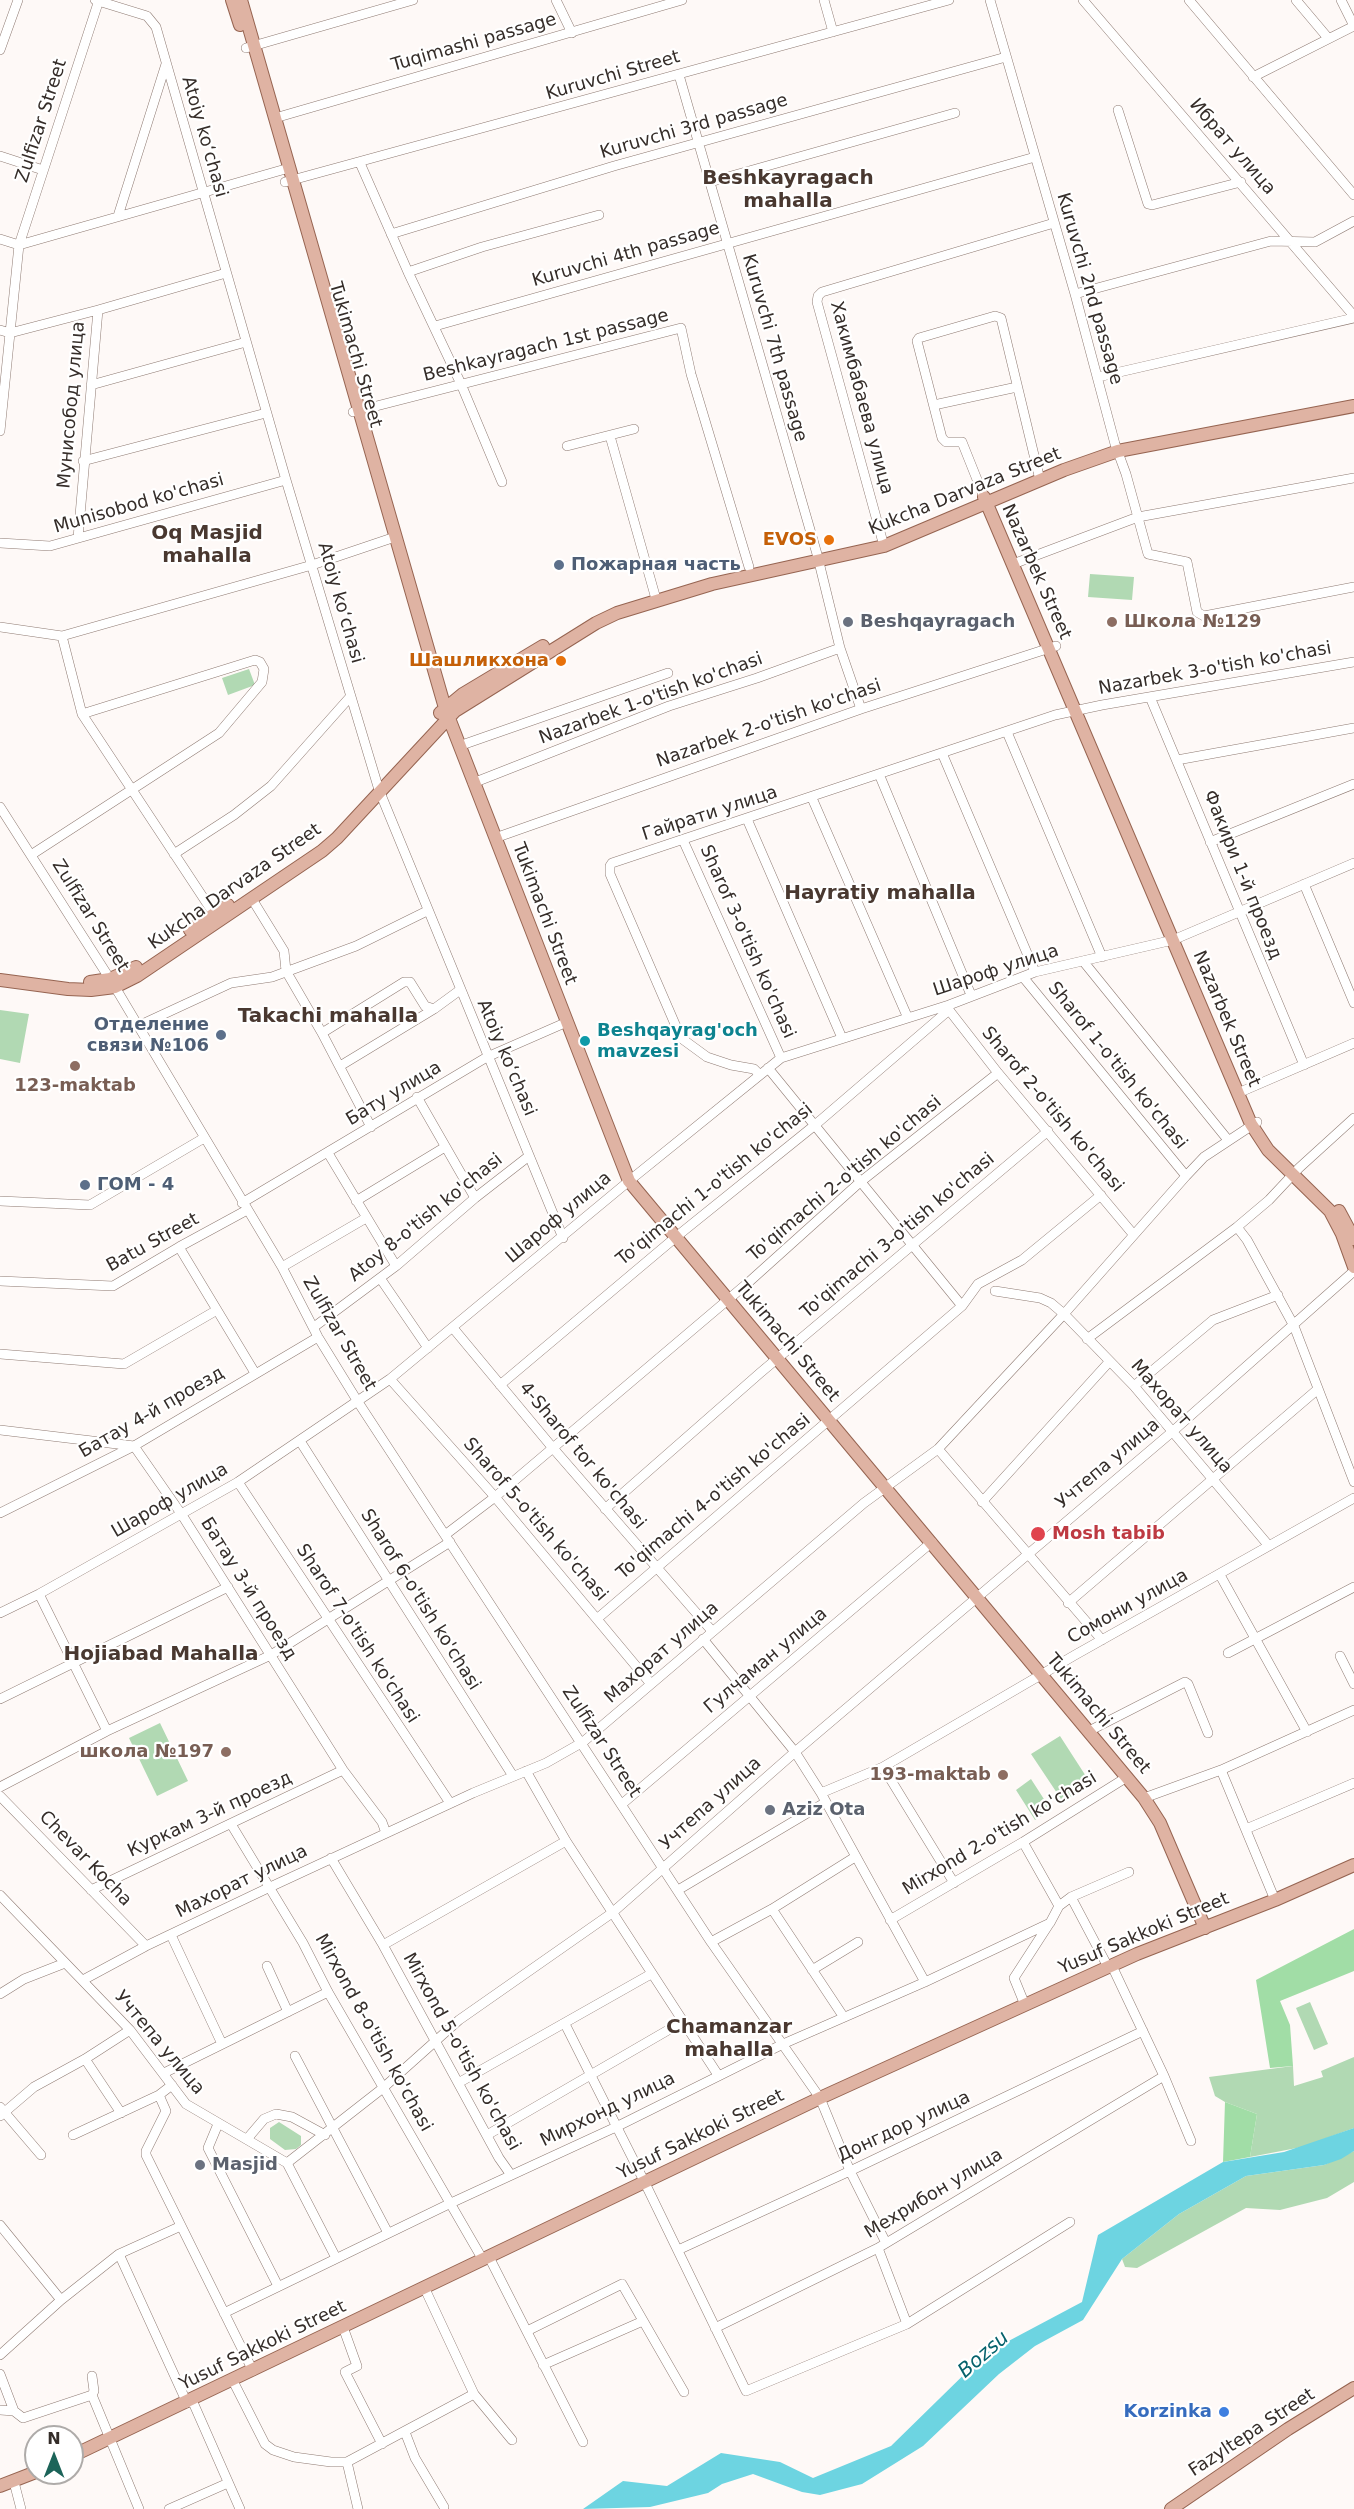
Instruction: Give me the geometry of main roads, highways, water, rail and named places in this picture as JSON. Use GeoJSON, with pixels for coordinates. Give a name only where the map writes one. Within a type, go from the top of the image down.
{"type":"FeatureCollection","features":[{"type":"Feature","properties":{"kind":"main road","name":"Tukimachi Street"},"geometry":{"type":"LineString","coordinates":[[232,0],[274,118],[287,175]]}},
{"type":"Feature","properties":{"kind":"main road","name":"Tukimachi Street"},"geometry":{"type":"LineString","coordinates":[[241,0],[250,47],[444,712],[629,1181],[1144,1798],[1160,1823],[1205,1928]]}},
{"type":"Feature","properties":{"kind":"main road","name":"Kukcha Darvaza Street"},"geometry":{"type":"LineString","coordinates":[[0,980],[80,990],[137,976],[330,844],[378,786],[463,694],[606,610],[749,567],[884,546],[1039,477],[1116,448],[1354,399]]}},
{"type":"Feature","properties":{"kind":"main road","name":"Kukcha Darvaza Street"},"geometry":{"type":"LineString","coordinates":[[1116,448],[1354,406]]}},
{"type":"Feature","properties":{"kind":"main road","name":"Kukcha Darvaza Street"},"geometry":{"type":"LineString","coordinates":[[655,596],[818,558],[882,539],[987,500]]}},
{"type":"Feature","properties":{"kind":"main road","name":"Nazarbek Street"},"geometry":{"type":"LineString","coordinates":[[987,500],[1053,647],[1254,1123],[1296,1171]]}},
{"type":"Feature","properties":{"kind":"main road","name":"Kukcha Darvaza Street"},"geometry":{"type":"LineString","coordinates":[[0,972],[78,982],[112,983],[317,845],[378,786]]}},
{"type":"Feature","properties":{"kind":"main road"},"geometry":{"type":"LineString","coordinates":[[1296,1171],[1335,1204],[1354,1239]]}},
{"type":"Feature","properties":{"kind":"main road"},"geometry":{"type":"LineString","coordinates":[[1296,1171],[1330,1211],[1342,1234],[1353,1264]]}},
{"type":"Feature","properties":{"kind":"main road","name":"Yusuf Sakkoki Street"},"geometry":{"type":"LineString","coordinates":[[84,2451],[820,2098],[1110,1966],[1354,1866]]}},
{"type":"Feature","properties":{"kind":"main road","name":"Fazyltepa Street"},"geometry":{"type":"LineString","coordinates":[[1171,2509],[1288,2429],[1354,2388]]}},
{"type":"Feature","properties":{"kind":"main road","name":"Fazyltepa Street"},"geometry":{"type":"LineString","coordinates":[[1182,2509],[1354,2395]]}},
{"type":"Feature","properties":{"kind":"main road"},"geometry":{"type":"LineString","coordinates":[[0,2486],[24,2477]]}},
{"type":"Feature","properties":{"kind":"water","name":"Bozsu"},"geometry":{"type":"Polygon","coordinates":[[[1354,2128],[1354,2151],[1341,2159],[1324,2165],[1246,2176],[1179,2214],[1122,2259],[1083,2320],[1035,2346],[999,2374],[923,2446],[862,2484],[820,2495],[802,2492],[753,2474],[722,2484],[708,2493],[650,2507],[583,2509],[623,2481],[667,2486],[721,2453],[780,2462],[813,2478],[891,2446],[986,2353],[1082,2302],[1098,2235],[1223,2162],[1284,2152],[1354,2128]]]}},
{"type":"Feature","properties":{"kind":"place","name":"EVOS"},"geometry":{"type":"Point","coordinates":[829,540]}},
{"type":"Feature","properties":{"kind":"place","name":"Пожарная часть"},"geometry":{"type":"Point","coordinates":[559,565]}},
{"type":"Feature","properties":{"kind":"place","name":"Beshqayragach"},"geometry":{"type":"Point","coordinates":[848,622]}},
{"type":"Feature","properties":{"kind":"place","name":"Школа №129"},"geometry":{"type":"Point","coordinates":[1112,622]}},
{"type":"Feature","properties":{"kind":"place","name":"Шашликхона"},"geometry":{"type":"Point","coordinates":[561,661]}},
{"type":"Feature","properties":{"kind":"place","name":"Отделение связи №106"},"geometry":{"type":"Point","coordinates":[221,1035]}},
{"type":"Feature","properties":{"kind":"place","name":"Beshqayrag'och mavzesi"},"geometry":{"type":"Point","coordinates":[585,1041]}},
{"type":"Feature","properties":{"kind":"place","name":"123-maktab"},"geometry":{"type":"Point","coordinates":[75,1066]}},
{"type":"Feature","properties":{"kind":"place","name":"ГОМ - 4"},"geometry":{"type":"Point","coordinates":[85,1185]}},
{"type":"Feature","properties":{"kind":"place","name":"Mosh tabib"},"geometry":{"type":"Point","coordinates":[1038,1534]}},
{"type":"Feature","properties":{"kind":"place","name":"школа №197"},"geometry":{"type":"Point","coordinates":[226,1752]}},
{"type":"Feature","properties":{"kind":"place","name":"193-maktab"},"geometry":{"type":"Point","coordinates":[1003,1775]}},
{"type":"Feature","properties":{"kind":"place","name":"Aziz Ota"},"geometry":{"type":"Point","coordinates":[770,1810]}},
{"type":"Feature","properties":{"kind":"place","name":"Masjid"},"geometry":{"type":"Point","coordinates":[200,2165]}},
{"type":"Feature","properties":{"kind":"place","name":"Korzinka"},"geometry":{"type":"Point","coordinates":[1224,2412]}},
{"type":"Feature","properties":{"kind":"district","name":"Beshkayragach mahalla"},"geometry":{"type":"Point","coordinates":[788,190]}},
{"type":"Feature","properties":{"kind":"district","name":"Оq Masjid mahalla"},"geometry":{"type":"Point","coordinates":[207,546]}},
{"type":"Feature","properties":{"kind":"district","name":"Hayratiy mahalla"},"geometry":{"type":"Point","coordinates":[880,894]}},
{"type":"Feature","properties":{"kind":"district","name":"Takachi mahalla"},"geometry":{"type":"Point","coordinates":[328,1017]}},
{"type":"Feature","properties":{"kind":"district","name":"Hojiabad Mahalla"},"geometry":{"type":"Point","coordinates":[161,1655]}},
{"type":"Feature","properties":{"kind":"district","name":"Chamanzar mahalla"},"geometry":{"type":"Point","coordinates":[729,2040]}}]}
